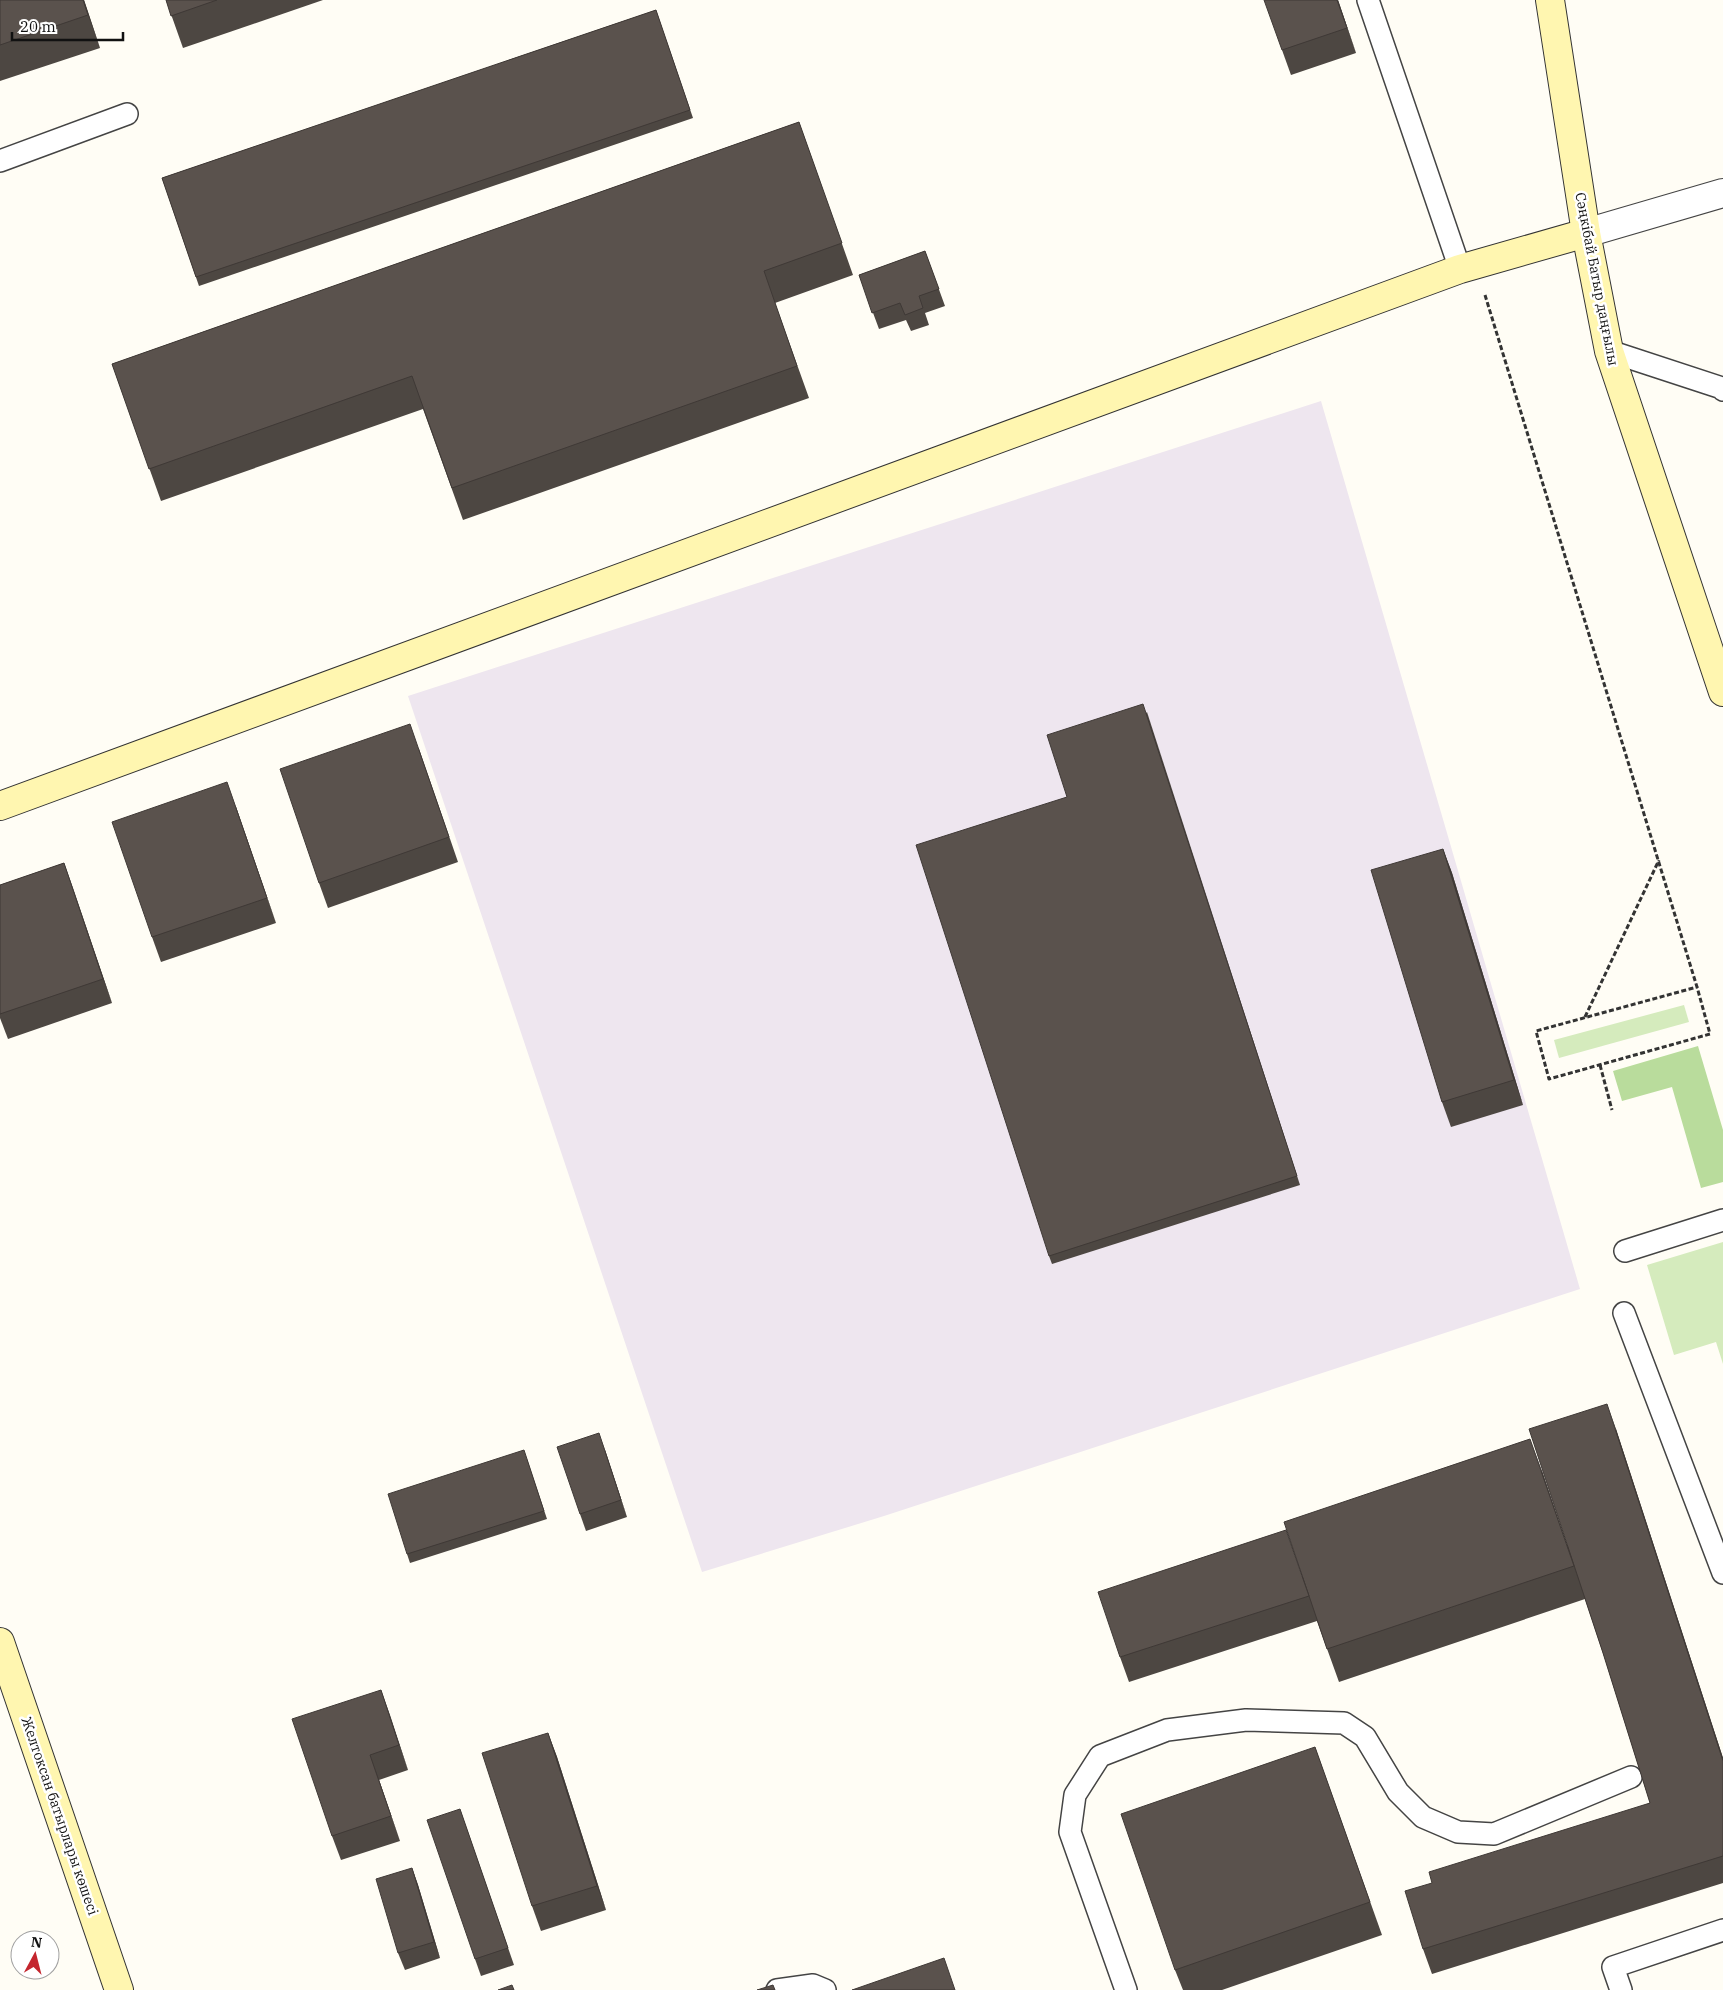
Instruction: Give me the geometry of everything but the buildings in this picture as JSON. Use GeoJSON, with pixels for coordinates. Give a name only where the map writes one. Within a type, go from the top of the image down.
{"type":"FeatureCollection","features":[{"type":"Feature","properties":{"kind":"street","name":"Сәңкібай Батыр даңғылы"},"geometry":{"type":"LineString","coordinates":[[1550,0],[1586,233],[1609,351],[1723,692]]}},
{"type":"Feature","properties":{"kind":"street"},"geometry":{"type":"LineString","coordinates":[[0,806],[1468,267],[1723,194]]}},
{"type":"Feature","properties":{"kind":"street","name":"Желтоксан батырлары көшесі"},"geometry":{"type":"LineString","coordinates":[[0,1642],[119,1990]]}},
{"type":"Feature","properties":{"kind":"lane"},"geometry":{"type":"LineString","coordinates":[[1368,0],[1468,267]]}},
{"type":"Feature","properties":{"kind":"lane"},"geometry":{"type":"LineString","coordinates":[[0,161],[127,114]]}},
{"type":"Feature","properties":{"kind":"lane"},"geometry":{"type":"LineString","coordinates":[[1609,351],[1722,388],[1723,390]]}},
{"type":"Feature","properties":{"kind":"lane"},"geometry":{"type":"LineString","coordinates":[[1625,1251],[1723,1220]]}},
{"type":"Feature","properties":{"kind":"lane"},"geometry":{"type":"LineString","coordinates":[[1624,1313],[1723,1573]]}},
{"type":"Feature","properties":{"kind":"lane"},"geometry":{"type":"LineString","coordinates":[[1126,1990],[1070,1832],[1075,1796],[1100,1756],[1168,1730],[1246,1720],[1344,1723],[1365,1737],[1398,1792],[1423,1817],[1458,1832],[1494,1834],[1631,1777]]}},
{"type":"Feature","properties":{"kind":"lane"},"geometry":{"type":"LineString","coordinates":[[1621,1990],[1613,1967],[1723,1930]]}},
{"type":"Feature","properties":{"kind":"lane"},"geometry":{"type":"LineString","coordinates":[[776,1990],[813,1986],[825,1990]]}},
{"type":"Feature","properties":{"kind":"path"},"geometry":{"type":"LineString","coordinates":[[1468,267],[1658,860],[1697,987],[1710,1034],[1549,1079],[1536,1030],[1697,987]]}},
{"type":"Feature","properties":{"kind":"path"},"geometry":{"type":"LineString","coordinates":[[1585,1017],[1658,860]]}},
{"type":"Feature","properties":{"kind":"path"},"geometry":{"type":"LineString","coordinates":[[1600,1065],[1612,1110]]}},
{"type":"Feature","properties":{"kind":"shaded area"},"geometry":{"type":"Polygon","coordinates":[[[1321,401],[1580,1289],[884,1516],[702,1572],[408,696],[1321,401]]]}},
{"type":"Feature","properties":{"kind":"green space"},"geometry":{"type":"Polygon","coordinates":[[[1684,1005],[1689,1022],[1559,1058],[1554,1040],[1684,1005]]]}},
{"type":"Feature","properties":{"kind":"green space"},"geometry":{"type":"Polygon","coordinates":[[[1698,1046],[1723,1130],[1723,1182],[1701,1188],[1672,1087],[1622,1101],[1613,1071],[1698,1046]]]}},
{"type":"Feature","properties":{"kind":"green space"},"geometry":{"type":"Polygon","coordinates":[[[1723,1242],[1723,1364],[1716,1342],[1674,1355],[1647,1265],[1723,1242]]]}}]}
